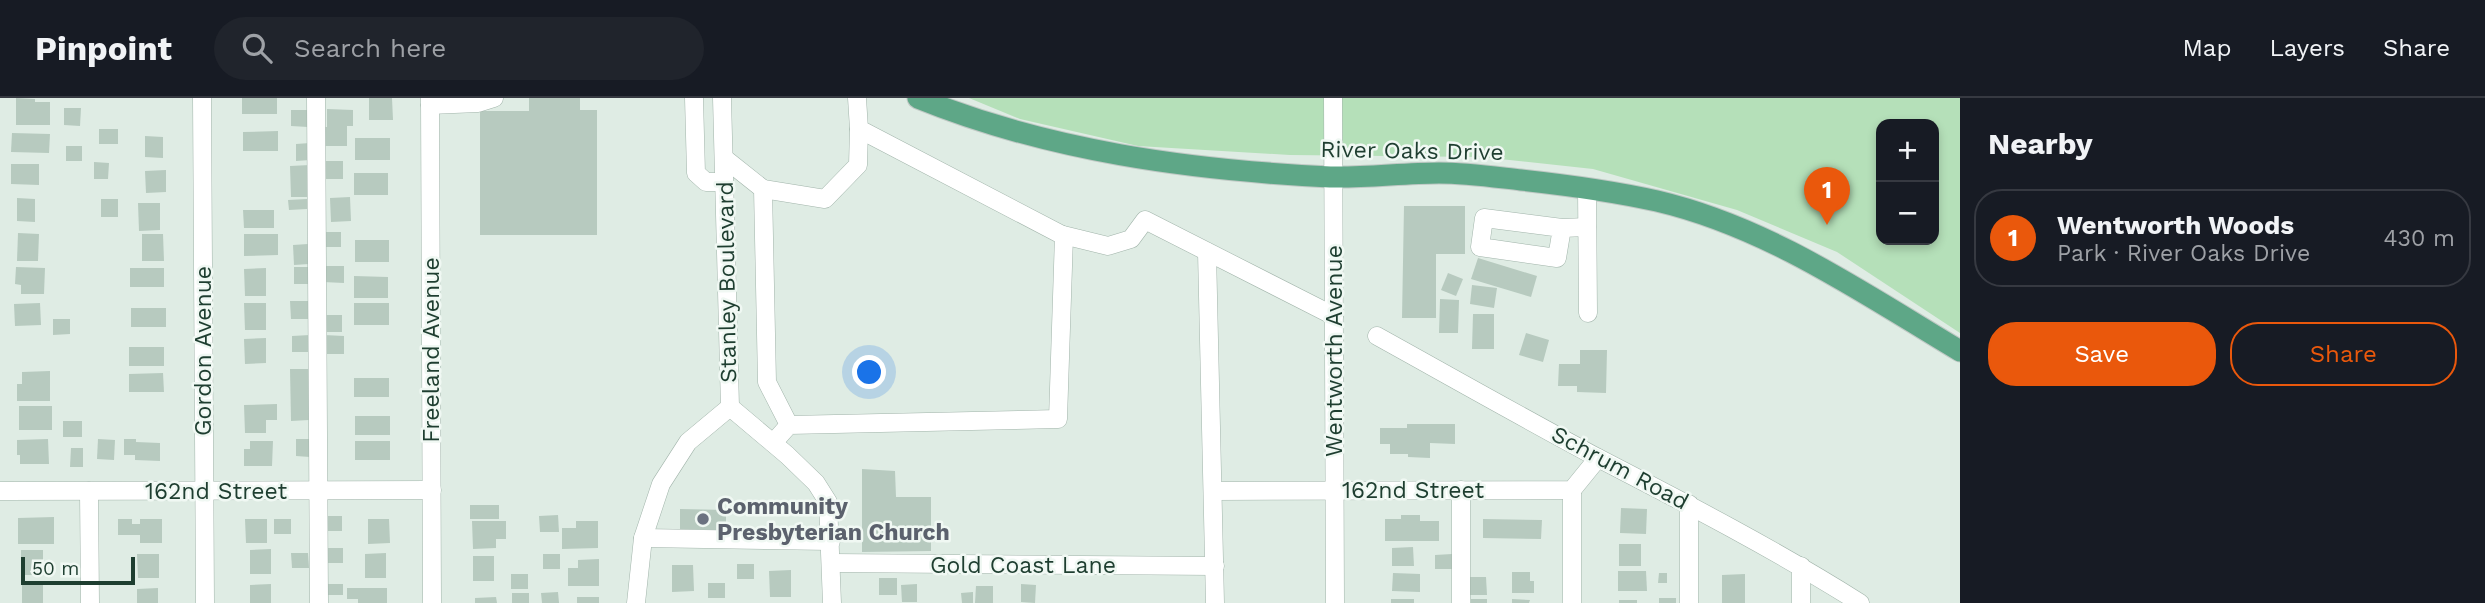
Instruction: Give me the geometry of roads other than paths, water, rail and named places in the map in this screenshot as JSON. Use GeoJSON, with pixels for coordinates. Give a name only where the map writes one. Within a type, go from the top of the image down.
{"type":"FeatureCollection","features":[{"type":"Feature","properties":{"kind":"main road","name":"River Oaks Drive"},"geometry":{"type":"LineString","coordinates":[[918,98],[1029,136],[1136,158],[1240,171],[1333,177],[1441,173],[1587,188],[1659,202],[1733,224],[1814,263],[1960,351]]}},
{"type":"Feature","properties":{"kind":"street","name":"Gordon Avenue"},"geometry":{"type":"LineString","coordinates":[[202,98],[205,603]]}},
{"type":"Feature","properties":{"kind":"street"},"geometry":{"type":"LineString","coordinates":[[316,98],[319,603]]}},
{"type":"Feature","properties":{"kind":"street"},"geometry":{"type":"LineString","coordinates":[[430,102],[478,103],[494,98]]}},
{"type":"Feature","properties":{"kind":"street"},"geometry":{"type":"LineString","coordinates":[[694,98],[696,173],[706,182],[724,181]]}},
{"type":"Feature","properties":{"kind":"street","name":"Stanley Boulevard"},"geometry":{"type":"LineString","coordinates":[[636,603],[643,538],[662,484],[688,442],[730,407],[722,98]]}},
{"type":"Feature","properties":{"kind":"street"},"geometry":{"type":"LineString","coordinates":[[724,158],[763,188],[825,199],[858,165],[857,98]]}},
{"type":"Feature","properties":{"kind":"street","name":"Wentworth Avenue"},"geometry":{"type":"LineString","coordinates":[[1334,98],[1335,603]]}},
{"type":"Feature","properties":{"kind":"street","name":"Freeland Avenue"},"geometry":{"type":"LineString","coordinates":[[430,102],[432,603]]}},
{"type":"Feature","properties":{"kind":"street"},"geometry":{"type":"LineString","coordinates":[[859,129],[1063,236],[1108,246],[1131,239],[1145,220],[1334,316]]}},
{"type":"Feature","properties":{"kind":"street"},"geometry":{"type":"LineString","coordinates":[[763,188],[767,382],[789,425]]}},
{"type":"Feature","properties":{"kind":"street"},"geometry":{"type":"LineString","coordinates":[[1587,188],[1588,313]]}},
{"type":"Feature","properties":{"kind":"street"},"geometry":{"type":"LineString","coordinates":[[1562,228],[1557,258],[1480,247],[1484,218],[1562,228],[1587,227]]}},
{"type":"Feature","properties":{"kind":"street"},"geometry":{"type":"LineString","coordinates":[[773,443],[789,425],[1058,419],[1063,236]]}},
{"type":"Feature","properties":{"kind":"street"},"geometry":{"type":"LineString","coordinates":[[1207,252],[1215,603]]}},
{"type":"Feature","properties":{"kind":"street","name":"Schrum Road"},"geometry":{"type":"LineString","coordinates":[[1377,336],[1598,458],[1689,504],[1801,566],[1860,603]]}},
{"type":"Feature","properties":{"kind":"street"},"geometry":{"type":"LineString","coordinates":[[730,407],[816,483],[828,502],[832,603]]}},
{"type":"Feature","properties":{"kind":"street"},"geometry":{"type":"LineString","coordinates":[[1572,603],[1572,490],[1598,458]]}},
{"type":"Feature","properties":{"kind":"street","name":"162nd Street"},"geometry":{"type":"LineString","coordinates":[[0,491],[432,490]]}},
{"type":"Feature","properties":{"kind":"street"},"geometry":{"type":"LineString","coordinates":[[1461,490],[1461,603]]}},
{"type":"Feature","properties":{"kind":"street","name":"162nd Street"},"geometry":{"type":"LineString","coordinates":[[1213,491],[1572,490]]}},
{"type":"Feature","properties":{"kind":"street"},"geometry":{"type":"LineString","coordinates":[[89,491],[90,603]]}},
{"type":"Feature","properties":{"kind":"street"},"geometry":{"type":"LineString","coordinates":[[1689,504],[1689,603]]}},
{"type":"Feature","properties":{"kind":"street"},"geometry":{"type":"LineString","coordinates":[[643,538],[831,541]]}},
{"type":"Feature","properties":{"kind":"street","name":"Gold Coast Lane"},"geometry":{"type":"LineString","coordinates":[[832,563],[1215,566]]}},
{"type":"Feature","properties":{"kind":"street"},"geometry":{"type":"LineString","coordinates":[[1801,566],[1801,603]]}},
{"type":"Feature","properties":{"kind":"place","name":"Wentworth Woods"},"geometry":{"type":"Point","coordinates":[1827,225]}},
{"type":"Feature","properties":{"kind":"place","name":"Community Presbyterian Church"},"geometry":{"type":"Point","coordinates":[703,519]}}]}
